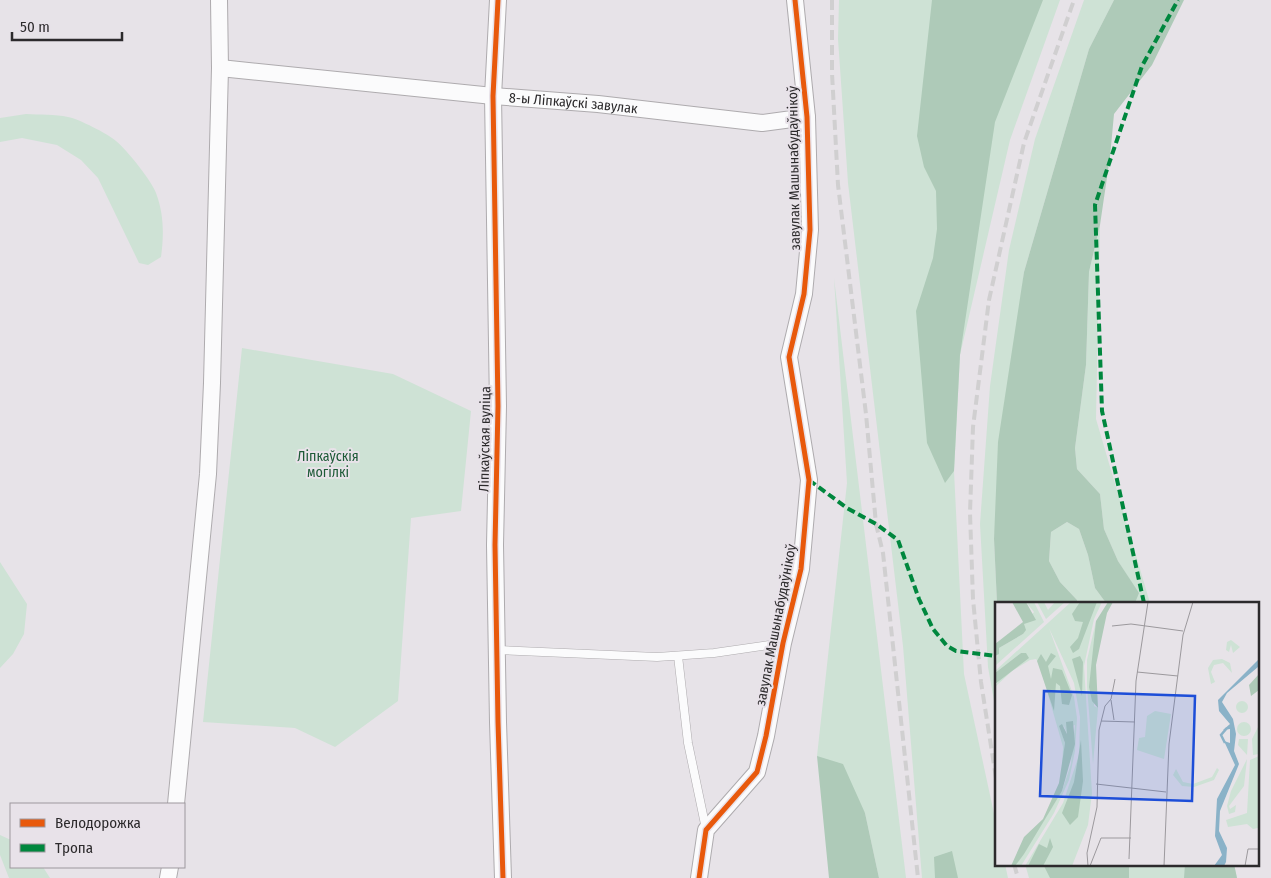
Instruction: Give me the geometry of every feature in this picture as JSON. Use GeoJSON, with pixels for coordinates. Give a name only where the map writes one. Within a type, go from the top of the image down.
{"type":"FeatureCollection","features":[{"type":"Feature","properties":{"kind":"street"},"geometry":{"type":"LineString","coordinates":[[176,803],[208,474],[220,68],[219,0]]}},
{"type":"Feature","properties":{"kind":"street","name":"Ліпкаўская вуліца"},"geometry":{"type":"LineString","coordinates":[[498,0],[493,96],[498,406],[495,545],[503,878]]}},
{"type":"Feature","properties":{"kind":"street","name":"завулак Машынабудаўнікоў"},"geometry":{"type":"LineString","coordinates":[[706,830],[757,772],[766,736],[783,643],[801,569],[809,480],[789,357],[804,294],[810,230],[807,117],[795,0]]}},
{"type":"Feature","properties":{"kind":"street","name":"8-ы Ліпкаўскі завулак"},"geometry":{"type":"LineString","coordinates":[[220,68],[493,96],[598,104],[762,123],[807,117]]}},
{"type":"Feature","properties":{"kind":"street"},"geometry":{"type":"LineString","coordinates":[[699,878],[706,830]]}},
{"type":"Feature","properties":{"kind":"lane"},"geometry":{"type":"LineString","coordinates":[[498,650],[657,657],[714,653],[783,643]]}},
{"type":"Feature","properties":{"kind":"lane"},"geometry":{"type":"LineString","coordinates":[[678,656],[688,743],[706,830]]}},
{"type":"Feature","properties":{"kind":"green space"},"geometry":{"type":"Polygon","coordinates":[[[839,0],[1060,0],[1010,140],[960,355],[954,471],[964,674],[995,818],[995,866],[1005,866],[1008,878],[922,878],[903,646],[848,183],[838,39],[839,0]]]}},
{"type":"Feature","properties":{"kind":"green space"},"geometry":{"type":"Polygon","coordinates":[[[932,0],[1043,0],[995,122],[960,355],[954,471],[945,483],[927,443],[916,311],[933,258],[937,229],[936,191],[924,167],[917,136],[932,0]]]}},
{"type":"Feature","properties":{"kind":"green space"},"geometry":{"type":"Polygon","coordinates":[[[1084,0],[1114,0],[1089,49],[1024,272],[994,539],[997,602],[995,602],[995,706],[988,667],[980,524],[990,386],[1009,250],[1035,139],[1084,0]]]}},
{"type":"Feature","properties":{"kind":"green space"},"geometry":{"type":"Polygon","coordinates":[[[1114,0],[1184,0],[1152,65],[1114,114],[1100,225],[1089,272],[1086,365],[1075,448],[1077,469],[1100,494],[1104,529],[1118,561],[1139,593],[1135,602],[1105,602],[1095,588],[1088,555],[1079,529],[1067,522],[1051,532],[1049,561],[1060,582],[1077,602],[997,602],[994,539],[998,442],[1024,272],[1089,49],[1114,0]]]}},
{"type":"Feature","properties":{"kind":"green space"},"geometry":{"type":"Polygon","coordinates":[[[26,114],[58,115],[73,118],[107,135],[126,151],[154,188],[159,201],[163,225],[161,257],[148,265],[139,263],[98,178],[81,160],[57,145],[22,138],[0,142],[0,118],[26,114]]]}},
{"type":"Feature","properties":{"kind":"green space"},"geometry":{"type":"Polygon","coordinates":[[[1100,225],[1096,419],[1150,602],[1135,602],[1138,593],[1118,561],[1104,529],[1100,494],[1077,469],[1075,448],[1086,365],[1089,272],[1100,225]]]}},
{"type":"Feature","properties":{"kind":"green space"},"geometry":{"type":"Polygon","coordinates":[[[834,278],[906,878],[879,878],[865,813],[817,756],[847,483],[834,278]]]}},
{"type":"Feature","properties":{"kind":"green space","name":"Ліпкаўскія могілкі"},"geometry":{"type":"Polygon","coordinates":[[[242,348],[393,374],[471,411],[461,511],[411,518],[398,701],[335,747],[295,728],[203,722],[242,348]]]}},
{"type":"Feature","properties":{"kind":"green space"},"geometry":{"type":"Polygon","coordinates":[[[1067,522],[1079,529],[1088,555],[1095,588],[1105,602],[1077,602],[1060,582],[1049,561],[1051,532],[1067,522]]]}},
{"type":"Feature","properties":{"kind":"green space"},"geometry":{"type":"Polygon","coordinates":[[[0,562],[27,604],[24,634],[13,654],[0,668],[0,562]]]}},
{"type":"Feature","properties":{"kind":"green space"},"geometry":{"type":"Polygon","coordinates":[[[817,756],[843,764],[865,813],[879,878],[829,878],[817,756]]]}},
{"type":"Feature","properties":{"kind":"green space"},"geometry":{"type":"Polygon","coordinates":[[[0,835],[10,840],[10,868],[44,868],[50,878],[9,878],[0,855],[0,835]]]}},
{"type":"Feature","properties":{"kind":"green space"},"geometry":{"type":"Polygon","coordinates":[[[952,851],[958,878],[935,878],[934,857],[952,851]]]}},
{"type":"Feature","properties":{"kind":"green space"},"geometry":{"type":"Polygon","coordinates":[[[1026,866],[1234,866],[1237,878],[1029,878],[1026,866]]]}},
{"type":"Feature","properties":{"kind":"green space"},"geometry":{"type":"Polygon","coordinates":[[[1044,866],[1129,866],[1129,878],[1050,878],[1044,866]]]}},
{"type":"Feature","properties":{"kind":"green space"},"geometry":{"type":"Polygon","coordinates":[[[1185,866],[1234,866],[1237,878],[1184,878],[1185,866]]]}},
{"type":"Feature","properties":{"kind":"railway"},"geometry":{"type":"LineString","coordinates":[[832,0],[832,73],[838,185],[866,414],[876,524],[883,553],[918,878]]}},
{"type":"Feature","properties":{"kind":"railway"},"geometry":{"type":"LineString","coordinates":[[995,772],[981,682],[973,599],[970,513],[973,427],[989,300],[1024,143],[1074,0]]}},
{"type":"Feature","properties":{"kind":"railway"},"geometry":{"type":"LineString","coordinates":[[1015,866],[1018,878]]}},
{"type":"Feature","properties":{"kind":"marked path"},"geometry":{"type":"LineString","coordinates":[[1144,602],[1102,411],[1095,205],[1142,66],[1178,0]]}},
{"type":"Feature","properties":{"kind":"marked path"},"geometry":{"type":"LineString","coordinates":[[809,480],[847,508],[876,524],[898,540],[919,599],[933,629],[947,646],[956,651],[995,656]]}},
{"type":"Feature","properties":{"kind":"cycle path"},"geometry":{"type":"LineString","coordinates":[[498,0],[493,96],[498,406],[495,545],[503,878]]}},
{"type":"Feature","properties":{"kind":"cycle path"},"geometry":{"type":"LineString","coordinates":[[699,878],[706,830],[757,772],[766,736],[783,643],[801,569],[809,480],[789,357],[804,294],[810,230],[807,117],[795,0]]}}]}
